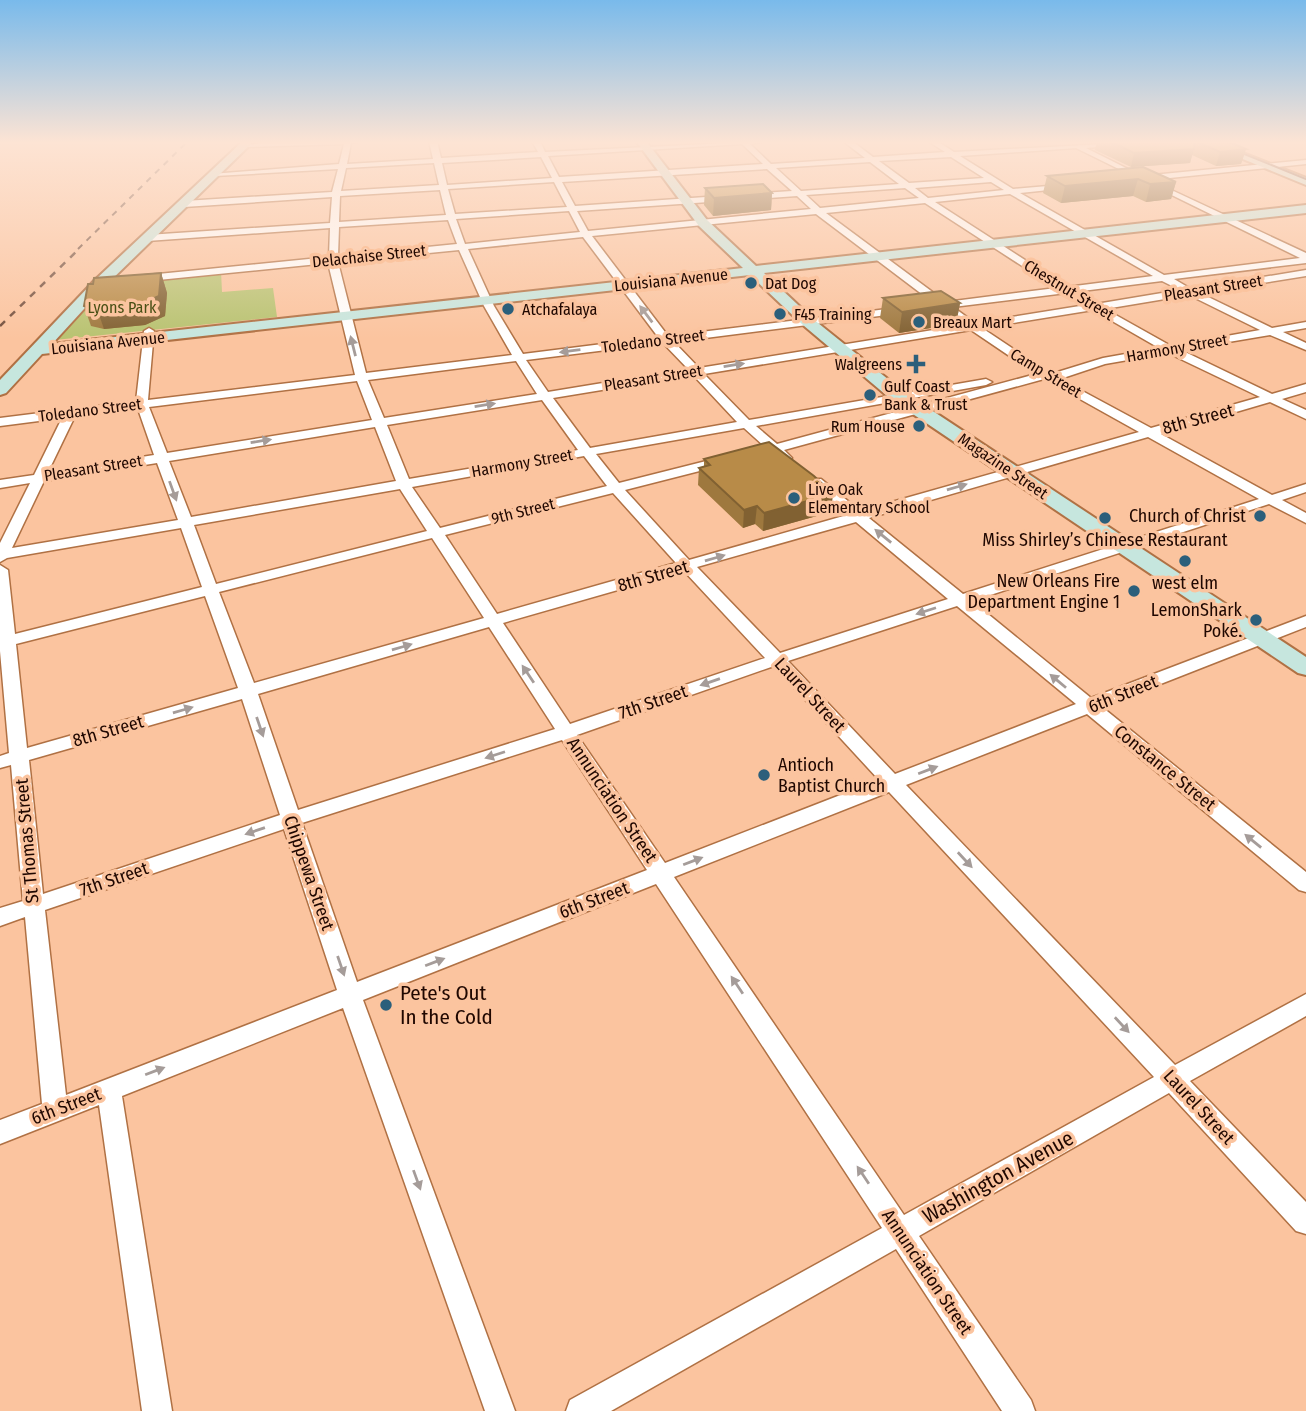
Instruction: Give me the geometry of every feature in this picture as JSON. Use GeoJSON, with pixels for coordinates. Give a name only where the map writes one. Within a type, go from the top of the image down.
{"type":"FeatureCollection","features":[{"type":"Feature","properties":{"kind":"street"},"geometry":{"type":"LineString","coordinates":[[0,390],[181,207]]}},
{"type":"Feature","properties":{"kind":"street","name":"Annunciation Street"},"geometry":{"type":"LineString","coordinates":[[336,207],[334,260],[345,313],[361,377],[404,484],[566,733],[1020,1411]]}},
{"type":"Feature","properties":{"kind":"street","name":"Laurel Street"},"geometry":{"type":"LineString","coordinates":[[449,207],[462,247],[517,357],[584,452],[892,784],[1306,1221]]}},
{"type":"Feature","properties":{"kind":"street"},"geometry":{"type":"LineString","coordinates":[[148,238],[599,207]]}},
{"type":"Feature","properties":{"kind":"street","name":"Magazine Street"},"geometry":{"type":"LineString","coordinates":[[691,207],[703,223],[807,322],[898,396],[1306,668]]}},
{"type":"Feature","properties":{"kind":"street","name":"Camp Street"},"geometry":{"type":"LineString","coordinates":[[813,207],[973,327],[1045,374],[1306,519]]}},
{"type":"Feature","properties":{"kind":"street","name":"Delachaise Street"},"geometry":{"type":"LineString","coordinates":[[127,281],[859,207]]}},
{"type":"Feature","properties":{"kind":"street","name":"Chestnut Street"},"geometry":{"type":"LineString","coordinates":[[936,207],[1065,290],[1169,349],[1306,415]]}},
{"type":"Feature","properties":{"kind":"street"},"geometry":{"type":"LineString","coordinates":[[1035,207],[1188,291],[1306,347]]}},
{"type":"Feature","properties":{"kind":"street"},"geometry":{"type":"LineString","coordinates":[[1200,207],[1306,258]]}},
{"type":"Feature","properties":{"kind":"street","name":"Louisiana Avenue"},"geometry":{"type":"LineString","coordinates":[[41,346],[1300,207]]}},
{"type":"Feature","properties":{"kind":"street","name":"Constance Street"},"geometry":{"type":"LineString","coordinates":[[571,209],[586,235],[665,339],[745,423],[1306,884]]}},
{"type":"Feature","properties":{"kind":"street"},"geometry":{"type":"LineString","coordinates":[[930,307],[1306,258]]}},
{"type":"Feature","properties":{"kind":"street","name":"Pleasant Street"},"geometry":{"type":"LineString","coordinates":[[0,484],[1306,273]]}},
{"type":"Feature","properties":{"kind":"street","name":"Toledano Street"},"geometry":{"type":"LineString","coordinates":[[0,422],[917,309]]}},
{"type":"Feature","properties":{"kind":"street","name":"Harmony Street"},"geometry":{"type":"LineString","coordinates":[[0,556],[898,396],[1045,374],[1091,361],[1306,325]]}},
{"type":"Feature","properties":{"kind":"street","name":"Chippewa Street"},"geometry":{"type":"LineString","coordinates":[[148,335],[142,404],[248,691],[350,995],[500,1411]]}},
{"type":"Feature","properties":{"kind":"street","name":"9th Street"},"geometry":{"type":"LineString","coordinates":[[3,642],[774,448],[1024,383],[1045,374]]}},
{"type":"Feature","properties":{"kind":"street","name":"8th Street"},"geometry":{"type":"LineString","coordinates":[[0,762],[1306,388]]}},
{"type":"Feature","properties":{"kind":"street"},"geometry":{"type":"LineString","coordinates":[[0,556],[71,412]]}},
{"type":"Feature","properties":{"kind":"street","name":"7th Street"},"geometry":{"type":"LineString","coordinates":[[0,917],[291,819],[566,733],[778,659],[1306,488]]}},
{"type":"Feature","properties":{"kind":"street","name":"St Thomas Street"},"geometry":{"type":"LineString","coordinates":[[0,570],[3,642],[20,757],[32,906],[55,1111]]}},
{"type":"Feature","properties":{"kind":"street","name":"6th Street"},"geometry":{"type":"LineString","coordinates":[[0,1132],[1306,621]]}},
{"type":"Feature","properties":{"kind":"street","name":"Washington Avenue"},"geometry":{"type":"LineString","coordinates":[[581,1411],[1306,1004]]}},
{"type":"Feature","properties":{"kind":"street"},"geometry":{"type":"LineString","coordinates":[[109,1089],[157,1411]]}},
{"type":"Feature","properties":{"kind":"green space","name":"Lyons Park"},"geometry":{"type":"Polygon","coordinates":[[[221,271],[222,292],[273,288],[277,317],[45,341],[100,283],[221,271]]]}},
{"type":"Feature","properties":{"kind":"building"},"geometry":{"type":"Polygon","coordinates":[[[161,273],[159,296],[139,305],[97,309],[84,306],[88,284],[93,284],[94,278],[161,273]]]}},
{"type":"Feature","properties":{"kind":"building"},"geometry":{"type":"Polygon","coordinates":[[[941,291],[960,303],[902,312],[883,298],[941,291]]]}},
{"type":"Feature","properties":{"kind":"building"},"geometry":{"type":"Polygon","coordinates":[[[769,442],[833,494],[764,513],[757,506],[744,510],[699,468],[710,465],[704,459],[769,442]]]}},
{"type":"Feature","properties":{"kind":"railway"},"geometry":{"type":"LineString","coordinates":[[78,249],[121,207]]}},
{"type":"Feature","properties":{"kind":"railway"},"geometry":{"type":"LineString","coordinates":[[0,326],[80,248]]}},
{"type":"Feature","properties":{"kind":"place","name":"Dat Dog"},"geometry":{"type":"Point","coordinates":[751,283]}},
{"type":"Feature","properties":{"kind":"place","name":"Atchafalaya"},"geometry":{"type":"Point","coordinates":[508,309]}},
{"type":"Feature","properties":{"kind":"place","name":"F45 Training"},"geometry":{"type":"Point","coordinates":[780,314]}},
{"type":"Feature","properties":{"kind":"place","name":"Breaux Mart"},"geometry":{"type":"Point","coordinates":[919,322]}},
{"type":"Feature","properties":{"kind":"place","name":"Walgreens"},"geometry":{"type":"Point","coordinates":[916,364]}},
{"type":"Feature","properties":{"kind":"place","name":"Gulf Coast Bank & Trust"},"geometry":{"type":"Point","coordinates":[870,395]}},
{"type":"Feature","properties":{"kind":"place","name":"Rum House"},"geometry":{"type":"Point","coordinates":[919,426]}},
{"type":"Feature","properties":{"kind":"place","name":"Live Oak Elementary School"},"geometry":{"type":"Point","coordinates":[794,498]}},
{"type":"Feature","properties":{"kind":"place","name":"Church of Christ"},"geometry":{"type":"Point","coordinates":[1260,516]}},
{"type":"Feature","properties":{"kind":"place","name":"Miss Shirley’s Chinese Restaurant"},"geometry":{"type":"Point","coordinates":[1105,518]}},
{"type":"Feature","properties":{"kind":"place","name":"west elm"},"geometry":{"type":"Point","coordinates":[1185,561]}},
{"type":"Feature","properties":{"kind":"place","name":"New Orleans Fire Department Engine 1"},"geometry":{"type":"Point","coordinates":[1134,591]}},
{"type":"Feature","properties":{"kind":"place","name":"LemonShark Poké."},"geometry":{"type":"Point","coordinates":[1256,620]}},
{"type":"Feature","properties":{"kind":"place","name":"Antioch Baptist Church"},"geometry":{"type":"Point","coordinates":[764,775]}},
{"type":"Feature","properties":{"kind":"place","name":"Pete's Out In the Cold"},"geometry":{"type":"Point","coordinates":[386,1005]}}]}
